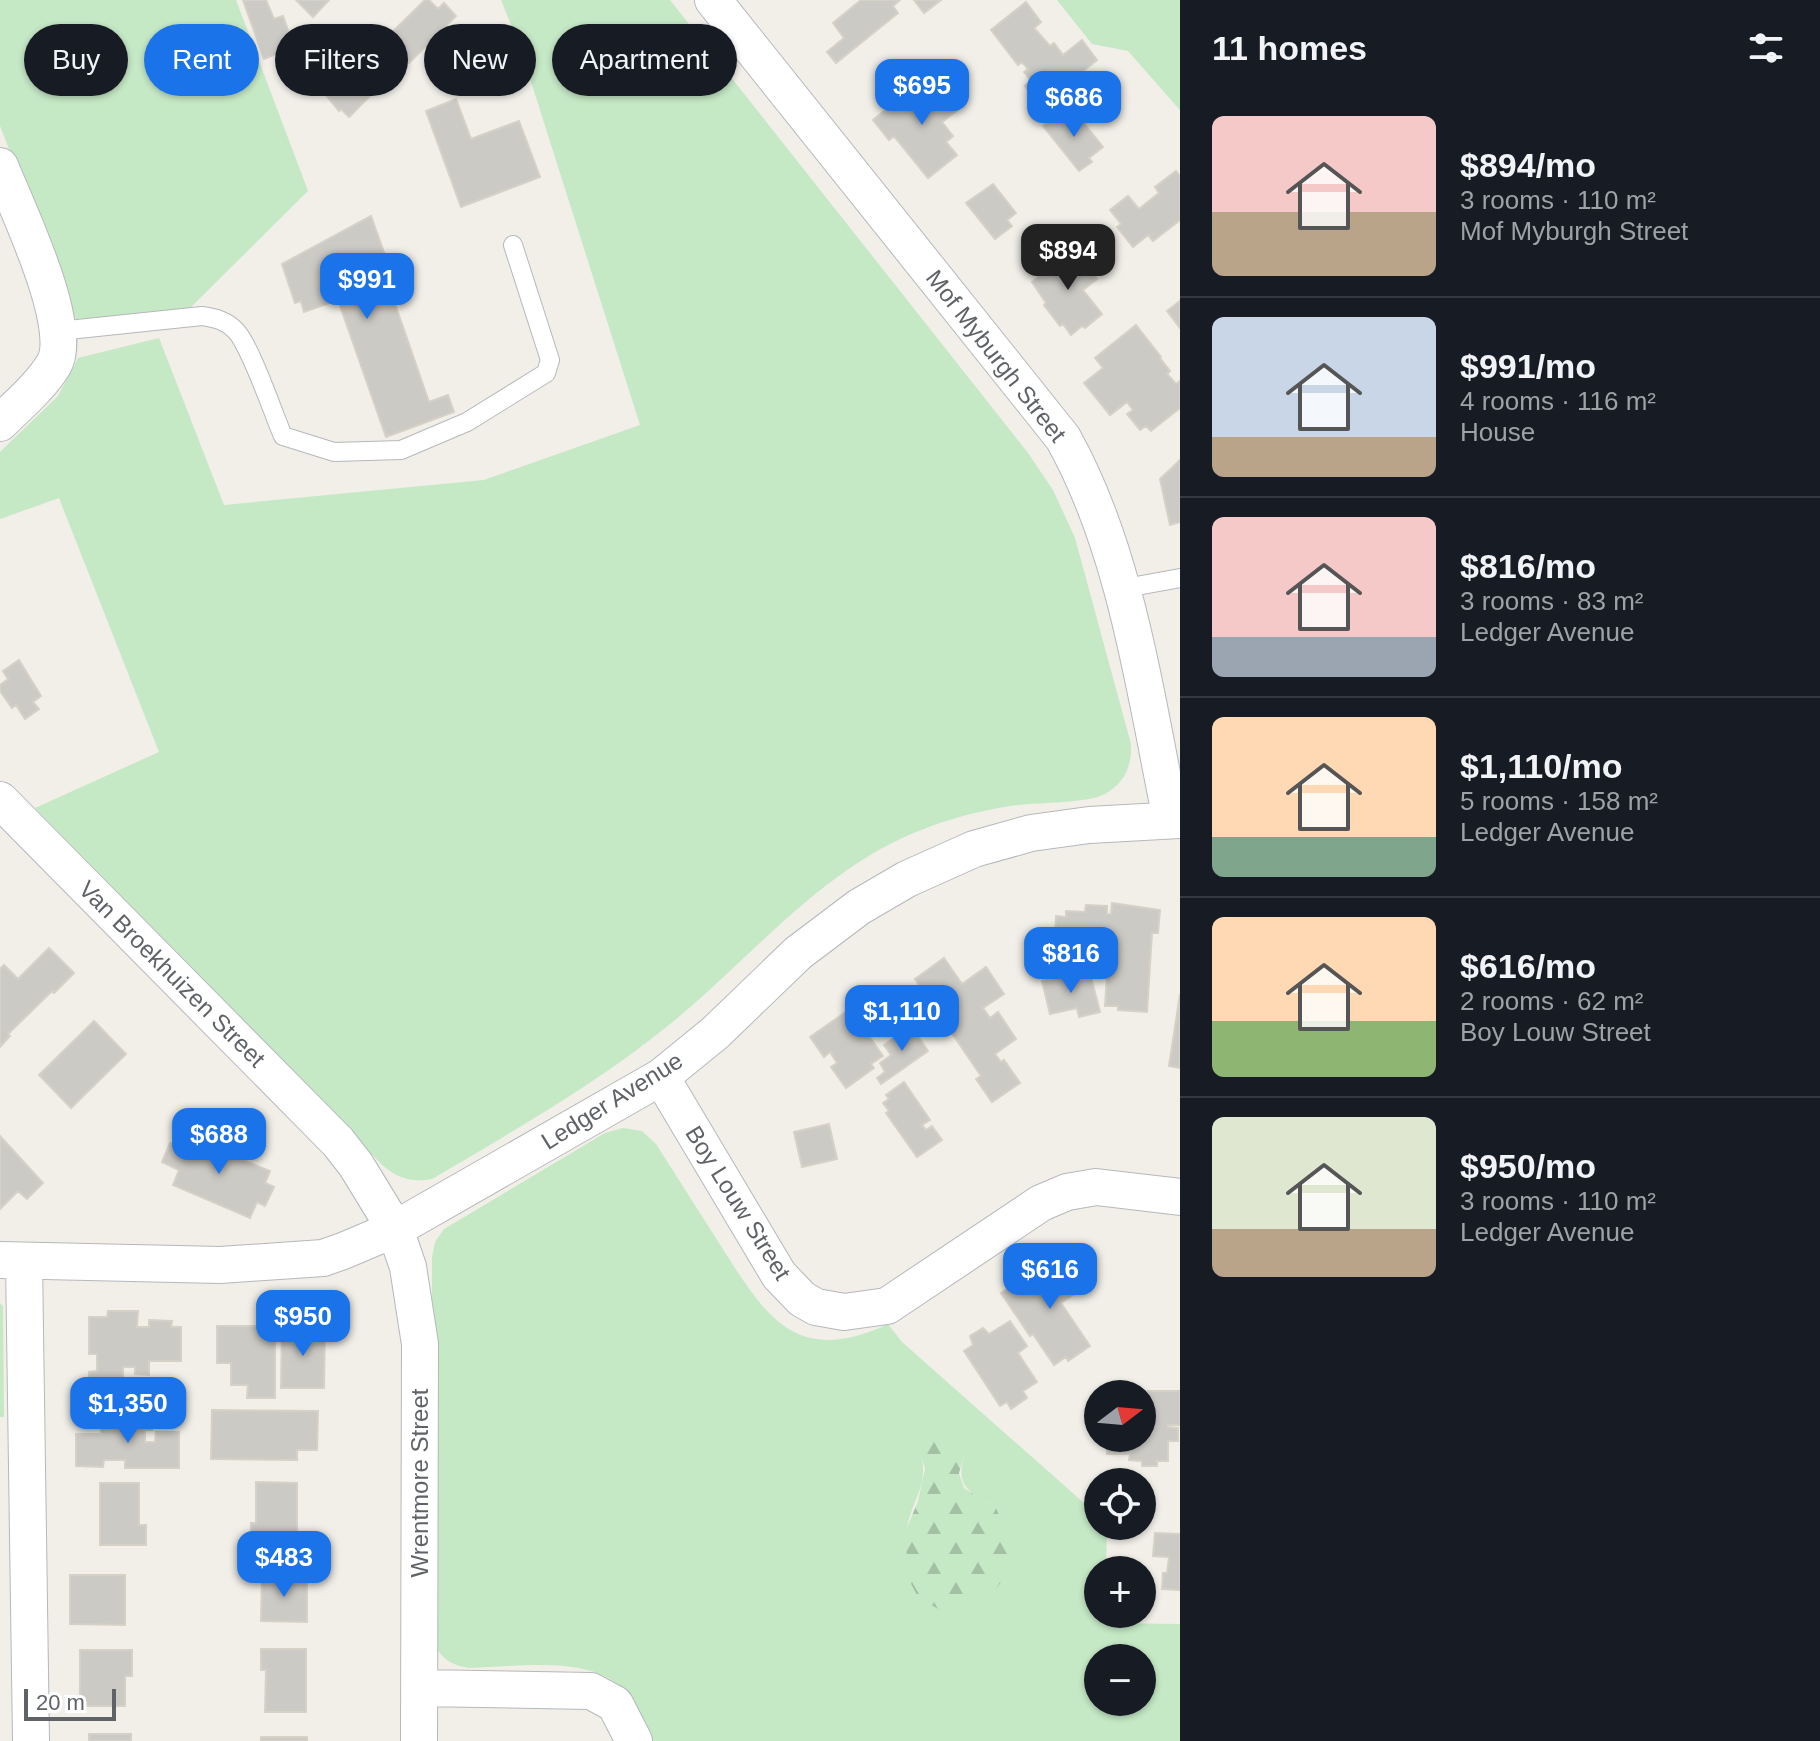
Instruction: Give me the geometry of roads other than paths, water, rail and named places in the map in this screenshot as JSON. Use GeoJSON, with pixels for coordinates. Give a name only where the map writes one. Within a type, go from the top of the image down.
{"type":"FeatureCollection","features":[{"type":"Feature","properties":{"kind":"street","name":"Mof Myburgh Street"},"geometry":{"type":"LineString","coordinates":[[713,0],[1063,438],[1088,486],[1104,528],[1176,819]]}},
{"type":"Feature","properties":{"kind":"street"},"geometry":{"type":"LineString","coordinates":[[0,166],[47,286],[59,331],[58,354],[54,364],[0,423]]}},
{"type":"Feature","properties":{"kind":"street","name":"Van Broekhuizen Street"},"geometry":{"type":"LineString","coordinates":[[0,800],[338,1142],[356,1165],[395,1229]]}},
{"type":"Feature","properties":{"kind":"street","name":"Ledger Avenue"},"geometry":{"type":"LineString","coordinates":[[12,1260],[220,1265],[323,1258],[395,1229],[661,1077],[715,1033],[798,953],[859,907],[907,879],[974,849],[1031,833],[1176,819]]}},
{"type":"Feature","properties":{"kind":"street","name":"Boy Louw Street"},"geometry":{"type":"LineString","coordinates":[[661,1077],[779,1275],[802,1299],[816,1307],[844,1312],[887,1306],[1041,1203],[1067,1192],[1096,1187],[1180,1197]]}},
{"type":"Feature","properties":{"kind":"street","name":"Wrentmore Street"},"geometry":{"type":"LineString","coordinates":[[395,1229],[408,1267],[420,1344],[419,1741]]}},
{"type":"Feature","properties":{"kind":"street"},"geometry":{"type":"LineString","coordinates":[[12,1260],[31,1741]]}},
{"type":"Feature","properties":{"kind":"street"},"geometry":{"type":"LineString","coordinates":[[420,1688],[591,1691],[615,1704],[634,1741]]}},
{"type":"Feature","properties":{"kind":"lane"},"geometry":{"type":"LineString","coordinates":[[59,331],[202,316],[214,318],[226,323],[242,338],[283,436],[334,452],[401,450],[467,422],[546,373],[550,360],[513,245]]}},
{"type":"Feature","properties":{"kind":"lane"},"geometry":{"type":"LineString","coordinates":[[1120,589],[1180,578]]}}]}
